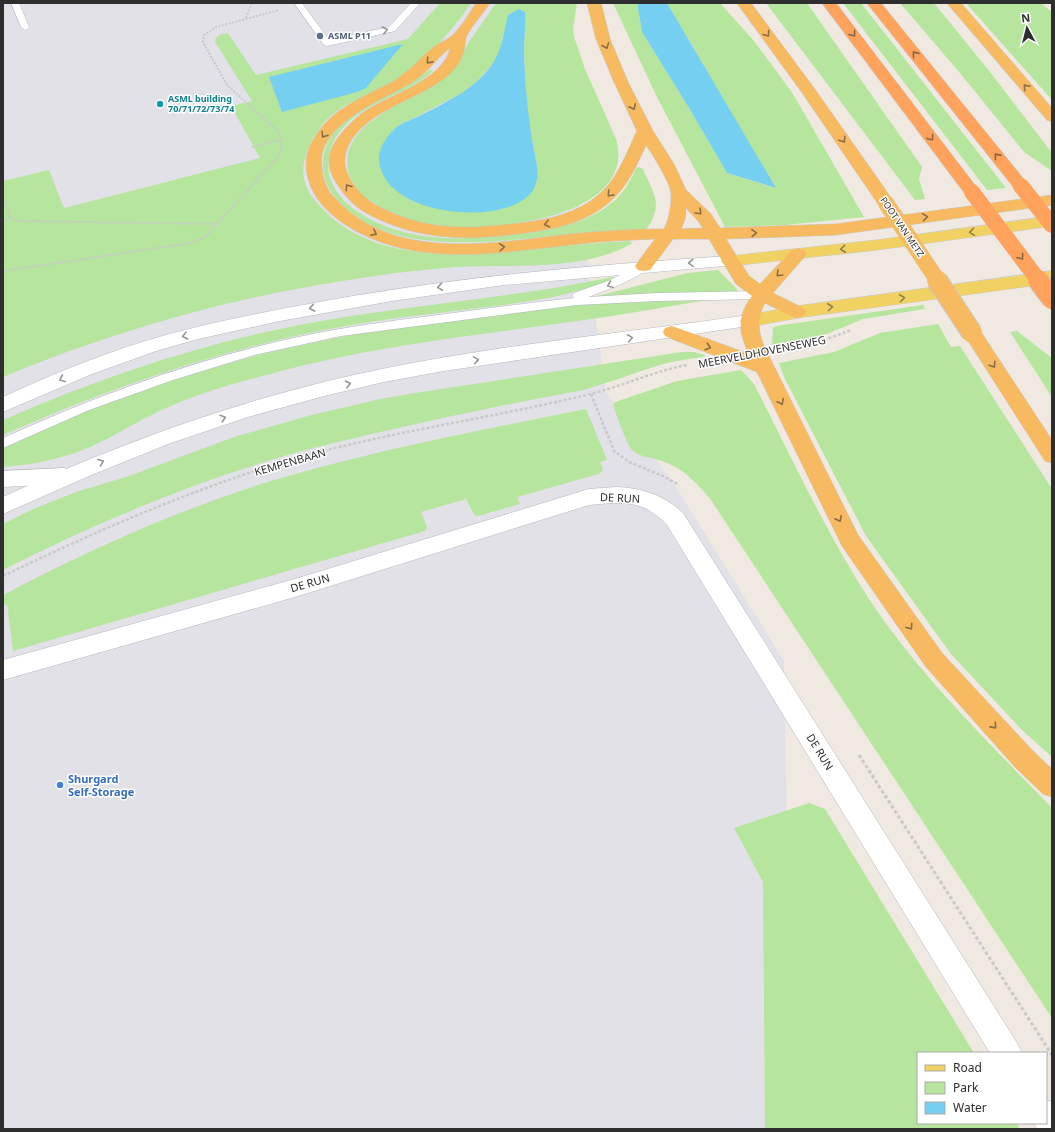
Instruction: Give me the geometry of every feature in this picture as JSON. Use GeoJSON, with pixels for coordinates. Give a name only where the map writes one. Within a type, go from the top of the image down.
{"type":"FeatureCollection","features":[{"type":"Feature","properties":{"kind":"highway"},"geometry":{"type":"LineString","coordinates":[[483,3],[460,37],[456,52],[446,69],[426,84],[370,114],[355,126],[344,142],[337,158],[339,174],[344,183],[362,204],[375,212],[403,224],[432,231],[456,234],[484,233],[532,227],[571,218],[602,202],[610,194],[622,178],[645,131]]}},
{"type":"Feature","properties":{"kind":"highway"},"geometry":{"type":"LineString","coordinates":[[594,3],[603,39],[621,82],[645,131],[666,164],[679,192],[705,218],[742,280],[763,295],[797,312]]}},
{"type":"Feature","properties":{"kind":"highway","name":"POOT VAN METZ"},"geometry":{"type":"LineString","coordinates":[[744,3],[809,91],[886,203],[1052,456]]}},
{"type":"Feature","properties":{"kind":"highway"},"geometry":{"type":"LineString","coordinates":[[829,3],[1052,299]]}},
{"type":"Feature","properties":{"kind":"highway"},"geometry":{"type":"LineString","coordinates":[[874,3],[1052,225]]}},
{"type":"Feature","properties":{"kind":"highway"},"geometry":{"type":"LineString","coordinates":[[954,3],[1052,117]]}},
{"type":"Feature","properties":{"kind":"highway"},"geometry":{"type":"LineString","coordinates":[[460,37],[439,50],[414,75],[358,105],[327,130],[313,158],[313,173],[317,185],[326,200],[340,213],[380,236],[421,246],[448,249],[482,249],[602,236],[715,235],[820,231],[1052,200]]}},
{"type":"Feature","properties":{"kind":"highway"},"geometry":{"type":"LineString","coordinates":[[644,266],[668,235],[678,219],[679,192]]}},
{"type":"Feature","properties":{"kind":"highway"},"geometry":{"type":"LineString","coordinates":[[798,254],[771,282],[752,310],[749,320],[752,341],[761,361],[850,540],[934,660],[1024,759],[1052,786]]}},
{"type":"Feature","properties":{"kind":"highway"},"geometry":{"type":"LineString","coordinates":[[672,332],[705,346],[761,361]]}},
{"type":"Feature","properties":{"kind":"main road"},"geometry":{"type":"LineString","coordinates":[[3,405],[93,366],[170,340],[224,326],[393,293],[571,272],[730,261],[798,254],[877,245],[1052,221]]}},
{"type":"Feature","properties":{"kind":"main road"},"geometry":{"type":"LineString","coordinates":[[3,506],[64,476],[158,439],[237,413],[324,389],[415,369],[672,332],[797,312],[1052,277]]}},
{"type":"Feature","properties":{"kind":"main road"},"geometry":{"type":"LineString","coordinates":[[3,479],[64,476]]}},
{"type":"Feature","properties":{"kind":"main road","name":"DE RUN"},"geometry":{"type":"LineString","coordinates":[[3,670],[302,586],[417,552],[589,497],[612,496],[643,498],[660,505],[675,519],[1006,1052]]}},
{"type":"Feature","properties":{"kind":"lane"},"geometry":{"type":"LineString","coordinates":[[15,3],[25,27]]}},
{"type":"Feature","properties":{"kind":"lane"},"geometry":{"type":"LineString","coordinates":[[298,4],[327,43],[392,29],[416,3]]}},
{"type":"Feature","properties":{"kind":"lane"},"geometry":{"type":"LineString","coordinates":[[552,304],[599,290],[626,278],[644,266]]}},
{"type":"Feature","properties":{"kind":"lane"},"geometry":{"type":"LineString","coordinates":[[3,443],[47,422],[114,395],[164,378],[245,354],[342,332],[552,304],[667,296],[763,295]]}},
{"type":"Feature","properties":{"kind":"path"},"geometry":{"type":"LineString","coordinates":[[246,19],[252,3]]}},
{"type":"Feature","properties":{"kind":"path"},"geometry":{"type":"LineString","coordinates":[[3,271],[191,243],[205,237],[278,158],[282,145],[279,132],[227,85],[203,42],[204,35],[216,27],[298,4]]}},
{"type":"Feature","properties":{"kind":"path"},"geometry":{"type":"LineString","coordinates":[[252,147],[281,140]]}},
{"type":"Feature","properties":{"kind":"path"},"geometry":{"type":"LineString","coordinates":[[3,196],[10,218],[17,221],[218,224]]}},
{"type":"Feature","properties":{"kind":"path"},"geometry":{"type":"LineString","coordinates":[[3,222],[10,218]]}},
{"type":"Feature","properties":{"kind":"path","name":"MEERVELDHOVENSEWEG"},"geometry":{"type":"LineString","coordinates":[[761,361],[814,344],[853,329]]}},
{"type":"Feature","properties":{"kind":"path","name":"MEERVELDHOVENSEWEG"},"geometry":{"type":"LineString","coordinates":[[591,394],[613,388],[661,370],[691,365]]}},
{"type":"Feature","properties":{"kind":"path","name":"KEMPENBAAN"},"geometry":{"type":"LineString","coordinates":[[3,576],[86,536],[150,509],[274,465],[370,440],[591,394]]}},
{"type":"Feature","properties":{"kind":"shaded area"},"geometry":{"type":"Polygon","coordinates":[[[3,3],[563,3],[571,143],[606,392],[674,484],[784,661],[792,1129],[3,1129],[3,3]]]}},
{"type":"Feature","properties":{"kind":"green space"},"geometry":{"type":"Polygon","coordinates":[[[440,3],[471,3],[457,23],[420,63],[391,84],[340,109],[323,124],[317,132],[307,150],[303,170],[307,189],[313,198],[334,219],[357,235],[383,245],[411,251],[440,254],[469,254],[611,242],[630,241],[632,243],[631,244],[612,253],[569,263],[523,266],[456,267],[411,271],[293,289],[209,308],[125,332],[3,377],[3,181],[49,170],[64,208],[260,158],[231,106],[252,101],[215,42],[219,35],[228,33],[256,75],[408,39],[440,3]]]}},
{"type":"Feature","properties":{"kind":"green space"},"geometry":{"type":"Polygon","coordinates":[[[496,3],[577,3],[573,29],[574,37],[585,69],[616,139],[617,167],[604,188],[580,205],[550,216],[517,223],[483,227],[429,225],[391,213],[374,203],[360,191],[350,177],[347,161],[352,144],[366,125],[454,64],[496,3]],[[525,12],[503,36],[499,54],[491,66],[475,83],[460,94],[398,126],[537,165],[527,113],[524,52],[525,12]]]}},
{"type":"Feature","properties":{"kind":"green space"},"geometry":{"type":"Polygon","coordinates":[[[613,3],[637,3],[642,32],[727,173],[775,188],[667,3],[720,3],[754,41],[793,94],[864,217],[785,225],[725,227],[656,95],[613,3]]]}},
{"type":"Feature","properties":{"kind":"green space"},"geometry":{"type":"Polygon","coordinates":[[[766,3],[807,3],[922,167],[919,179],[925,199],[915,200],[766,3]]]}},
{"type":"Feature","properties":{"kind":"green space"},"geometry":{"type":"Polygon","coordinates":[[[843,3],[861,3],[1006,188],[987,190],[843,3]]]}},
{"type":"Feature","properties":{"kind":"green space"},"geometry":{"type":"Polygon","coordinates":[[[900,3],[934,3],[990,72],[1052,153],[1052,171],[1024,152],[960,73],[900,3]]]}},
{"type":"Feature","properties":{"kind":"green space"},"geometry":{"type":"Polygon","coordinates":[[[966,3],[1041,3],[1052,12],[1052,100],[966,3]]]}},
{"type":"Feature","properties":{"kind":"green space"},"geometry":{"type":"Polygon","coordinates":[[[429,70],[433,71],[422,80],[371,106],[359,114],[348,123],[335,138],[328,164],[329,174],[336,191],[358,212],[395,230],[434,237],[475,238],[539,231],[562,227],[584,219],[605,208],[620,195],[636,168],[639,167],[643,169],[654,193],[656,206],[655,213],[646,230],[571,234],[475,242],[441,242],[408,237],[377,228],[351,213],[330,190],[326,183],[323,159],[327,144],[335,130],[356,112],[406,85],[429,70]]]}},
{"type":"Feature","properties":{"kind":"green space"},"geometry":{"type":"Polygon","coordinates":[[[718,270],[737,289],[737,293],[735,295],[617,315],[384,349],[308,364],[204,393],[156,413],[78,452],[46,461],[3,467],[3,448],[87,411],[182,377],[261,354],[354,334],[562,305],[688,273],[718,270]]]}},
{"type":"Feature","properties":{"kind":"green space"},"geometry":{"type":"Polygon","coordinates":[[[617,277],[616,279],[570,293],[551,297],[518,303],[370,322],[258,345],[171,370],[128,385],[86,400],[3,435],[3,420],[38,405],[146,365],[220,343],[321,321],[376,312],[486,298],[617,277]]]}},
{"type":"Feature","properties":{"kind":"green space"},"geometry":{"type":"Polygon","coordinates":[[[923,305],[925,309],[863,319],[817,338],[772,345],[773,328],[776,326],[923,305]]]}},
{"type":"Feature","properties":{"kind":"green space"},"geometry":{"type":"Polygon","coordinates":[[[938,324],[951,347],[960,346],[1052,489],[1052,757],[1022,730],[951,654],[866,536],[784,377],[779,363],[834,352],[880,333],[938,324]]]}},
{"type":"Feature","properties":{"kind":"green space"},"geometry":{"type":"Polygon","coordinates":[[[1017,331],[1052,358],[1052,397],[1010,332],[1017,331]]]}},
{"type":"Feature","properties":{"kind":"green space"},"geometry":{"type":"Polygon","coordinates":[[[682,352],[694,352],[705,355],[703,357],[660,365],[579,391],[510,404],[341,441],[251,466],[143,506],[72,536],[3,570],[3,524],[33,509],[79,491],[126,477],[237,436],[312,415],[380,399],[682,352]]]}},
{"type":"Feature","properties":{"kind":"green space"},"geometry":{"type":"Polygon","coordinates":[[[741,370],[754,384],[809,493],[838,547],[869,599],[932,682],[1052,808],[1052,1018],[711,500],[695,482],[683,472],[670,464],[636,453],[628,443],[613,406],[615,402],[677,381],[741,370]]]}},
{"type":"Feature","properties":{"kind":"green space"},"geometry":{"type":"Polygon","coordinates":[[[586,409],[607,460],[600,462],[603,470],[599,474],[517,497],[520,504],[478,516],[474,515],[466,499],[421,512],[427,527],[425,531],[13,651],[7,604],[3,606],[3,595],[91,551],[181,512],[243,490],[321,467],[420,443],[586,409]]]}},
{"type":"Feature","properties":{"kind":"green space"},"geometry":{"type":"Polygon","coordinates":[[[809,803],[825,809],[973,1052],[917,1052],[917,1124],[1018,1124],[1020,1129],[765,1129],[763,882],[734,828],[809,803]]]}},
{"type":"Feature","properties":{"kind":"water"},"geometry":{"type":"Polygon","coordinates":[[[637,3],[667,3],[776,188],[727,173],[642,32],[637,3]]]}},
{"type":"Feature","properties":{"kind":"water"},"geometry":{"type":"Polygon","coordinates":[[[519,9],[525,12],[525,77],[530,126],[537,168],[535,186],[524,200],[504,208],[478,212],[450,211],[423,205],[400,194],[384,177],[379,156],[386,139],[398,126],[428,112],[460,94],[481,78],[491,66],[498,54],[508,15],[519,9]]]}},
{"type":"Feature","properties":{"kind":"water"},"geometry":{"type":"Polygon","coordinates":[[[403,44],[366,88],[357,92],[282,112],[269,77],[403,44]]]}},
{"type":"Feature","properties":{"kind":"place","name":"ASML P11"},"geometry":{"type":"Point","coordinates":[320,36]}},
{"type":"Feature","properties":{"kind":"place","name":"ASML building 70/71/72/73/74"},"geometry":{"type":"Point","coordinates":[160,104]}},
{"type":"Feature","properties":{"kind":"place","name":"Shurgard Self-Storage"},"geometry":{"type":"Point","coordinates":[60,785]}}]}
